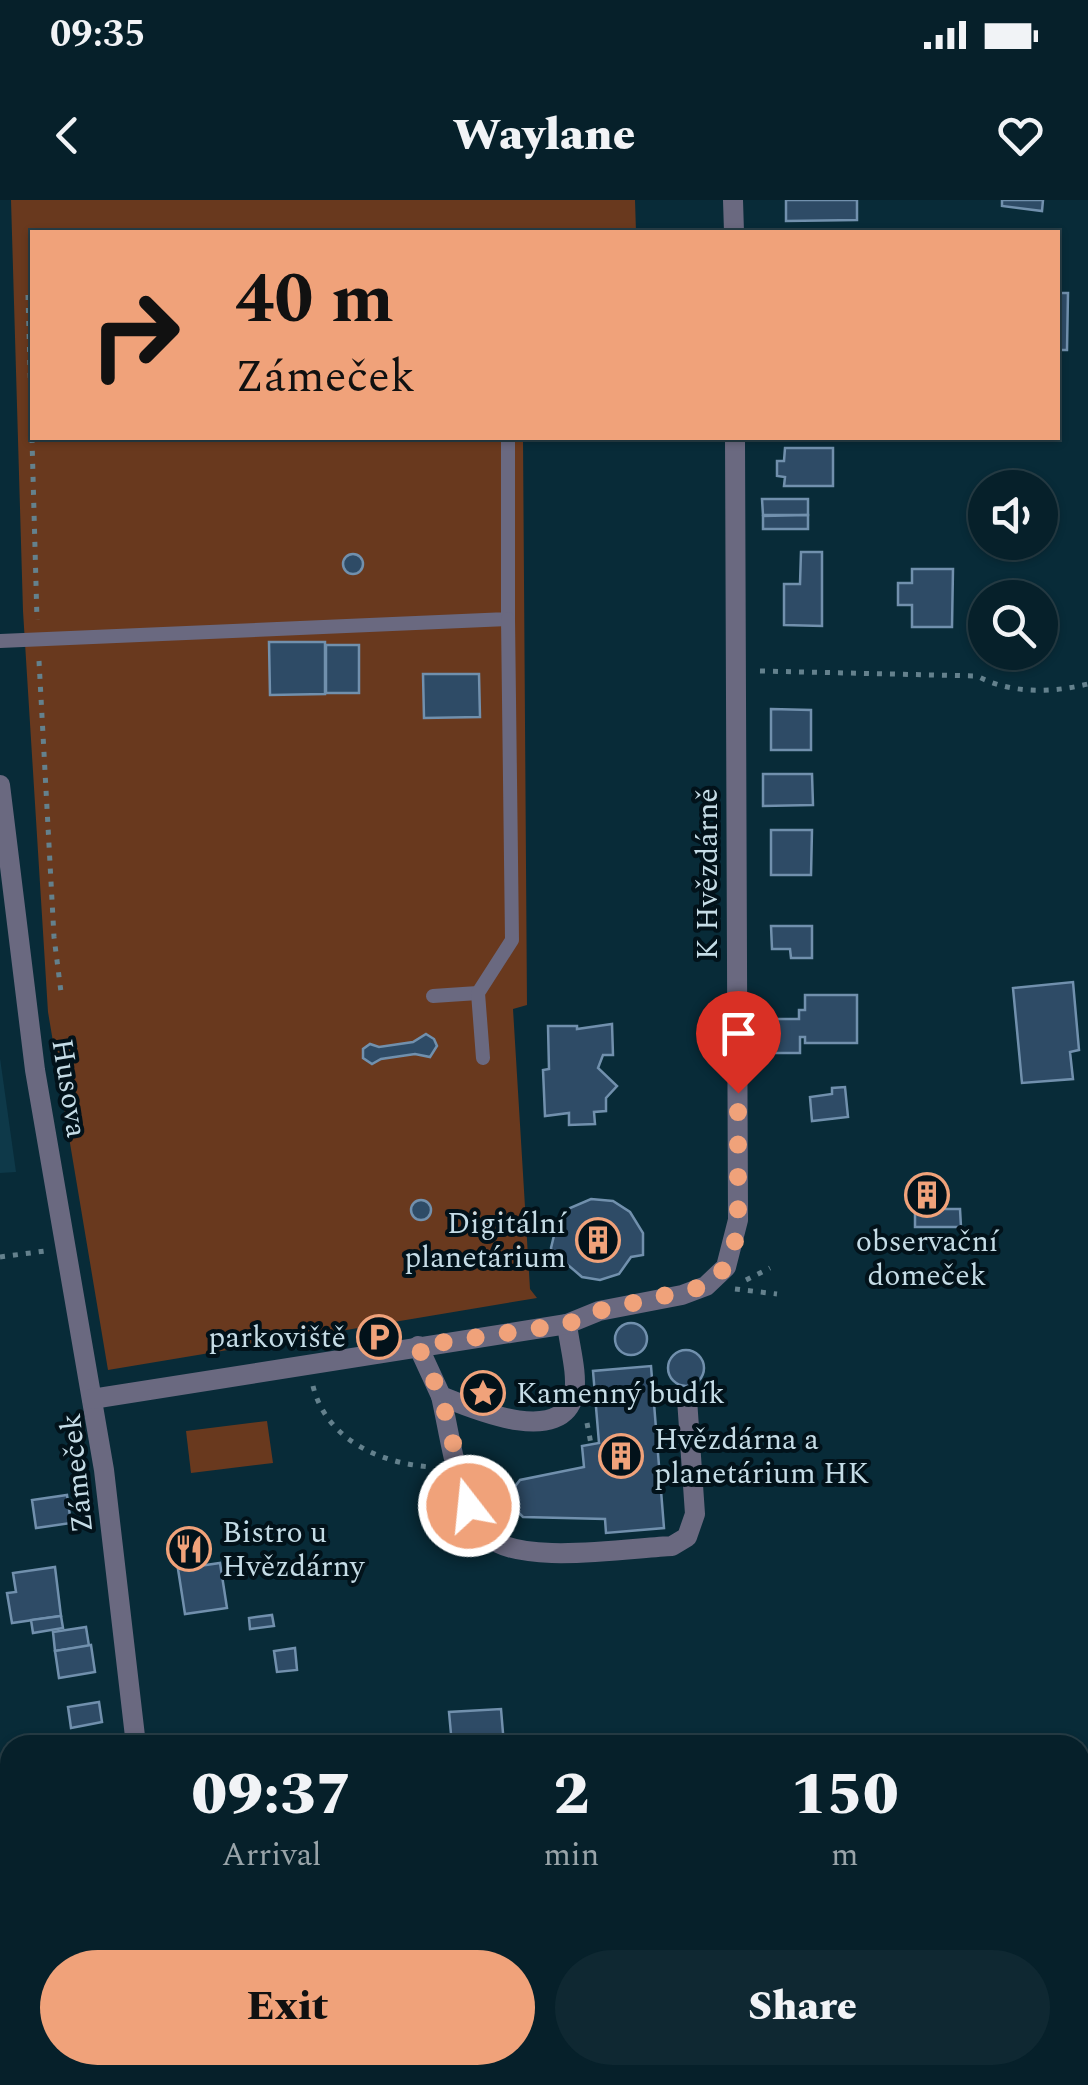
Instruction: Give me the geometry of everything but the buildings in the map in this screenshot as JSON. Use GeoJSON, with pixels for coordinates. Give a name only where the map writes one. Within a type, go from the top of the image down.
{"type":"FeatureCollection","features":[{"type":"Feature","properties":{"kind":"street"},"geometry":{"type":"LineString","coordinates":[[733,200],[734,230]]}},
{"type":"Feature","properties":{"kind":"street","name":"K Hvězdárně"},"geometry":{"type":"LineString","coordinates":[[519,1331],[567,1324],[598,1311],[706,1286],[726,1267],[734,1248],[738,1220],[735,440]]}},
{"type":"Feature","properties":{"kind":"street","name":"Husova"},"geometry":{"type":"LineString","coordinates":[[0,785],[35,1070],[92,1399]]}},
{"type":"Feature","properties":{"kind":"street"},"geometry":{"type":"LineString","coordinates":[[441,1396],[506,1421],[554,1418],[566,1411],[574,1393],[567,1324]]}},
{"type":"Feature","properties":{"kind":"street","name":"Zámeček"},"geometry":{"type":"LineString","coordinates":[[135,1735],[107,1490],[92,1399],[519,1331]]}},
{"type":"Feature","properties":{"kind":"street"},"geometry":{"type":"LineString","coordinates":[[418,1346],[441,1396],[469,1506],[485,1534],[506,1550],[540,1553],[672,1546],[688,1537],[694,1514],[686,1400]]}},
{"type":"Feature","properties":{"kind":"lane"},"geometry":{"type":"LineString","coordinates":[[484,1058],[478,993],[512,940],[508,440]]}},
{"type":"Feature","properties":{"kind":"lane"},"geometry":{"type":"LineString","coordinates":[[0,640],[508,619]]}},
{"type":"Feature","properties":{"kind":"lane"},"geometry":{"type":"LineString","coordinates":[[433,996],[478,993]]}},
{"type":"Feature","properties":{"kind":"path"},"geometry":{"type":"LineString","coordinates":[[737,670],[977,676],[999,688],[1061,690],[1088,684]]}},
{"type":"Feature","properties":{"kind":"path"},"geometry":{"type":"LineString","coordinates":[[0,1257],[68,1247]]}},
{"type":"Feature","properties":{"kind":"path"},"geometry":{"type":"LineString","coordinates":[[307,1364],[318,1409],[342,1435],[388,1460],[458,1469]]}},
{"type":"Feature","properties":{"kind":"path"},"geometry":{"type":"LineString","coordinates":[[588,1434],[590,1444]]}},
{"type":"Feature","properties":{"kind":"shaded area"},"geometry":{"type":"Polygon","coordinates":[[[11,200],[635,200],[636,230],[30,230],[30,440],[523,440],[527,1005],[513,1009],[530,1289],[537,1298],[108,1370],[48,1012],[23,611],[11,200]]]}},
{"type":"Feature","properties":{"kind":"shaded area"},"geometry":{"type":"Polygon","coordinates":[[[0,1058],[16,1172],[0,1173],[0,1058]]]}},
{"type":"Feature","properties":{"kind":"shaded area"},"geometry":{"type":"Polygon","coordinates":[[[267,1421],[273,1463],[191,1473],[186,1431],[267,1421]]]}},
{"type":"Feature","properties":{"kind":"place","name":"observační domeček"},"geometry":{"type":"Point","coordinates":[927,1195]}},
{"type":"Feature","properties":{"kind":"place","name":"Digitální planetárium"},"geometry":{"type":"Point","coordinates":[598,1240]}},
{"type":"Feature","properties":{"kind":"place","name":"parkoviště"},"geometry":{"type":"Point","coordinates":[379,1337]}},
{"type":"Feature","properties":{"kind":"place","name":"Kamenný budík"},"geometry":{"type":"Point","coordinates":[483,1393]}},
{"type":"Feature","properties":{"kind":"place","name":"Hvězdárna a planetárium HK"},"geometry":{"type":"Point","coordinates":[621,1456]}},
{"type":"Feature","properties":{"kind":"place","name":"Bistro u Hvězdárny"},"geometry":{"type":"Point","coordinates":[189,1549]}},
{"type":"Feature","properties":{"kind":"route"},"geometry":{"type":"LineString","coordinates":[[469,1506],[441,1396],[418,1346],[567,1324],[598,1311],[682,1295],[706,1286],[726,1267],[734,1248],[738,1220],[738,1093]]}}]}
